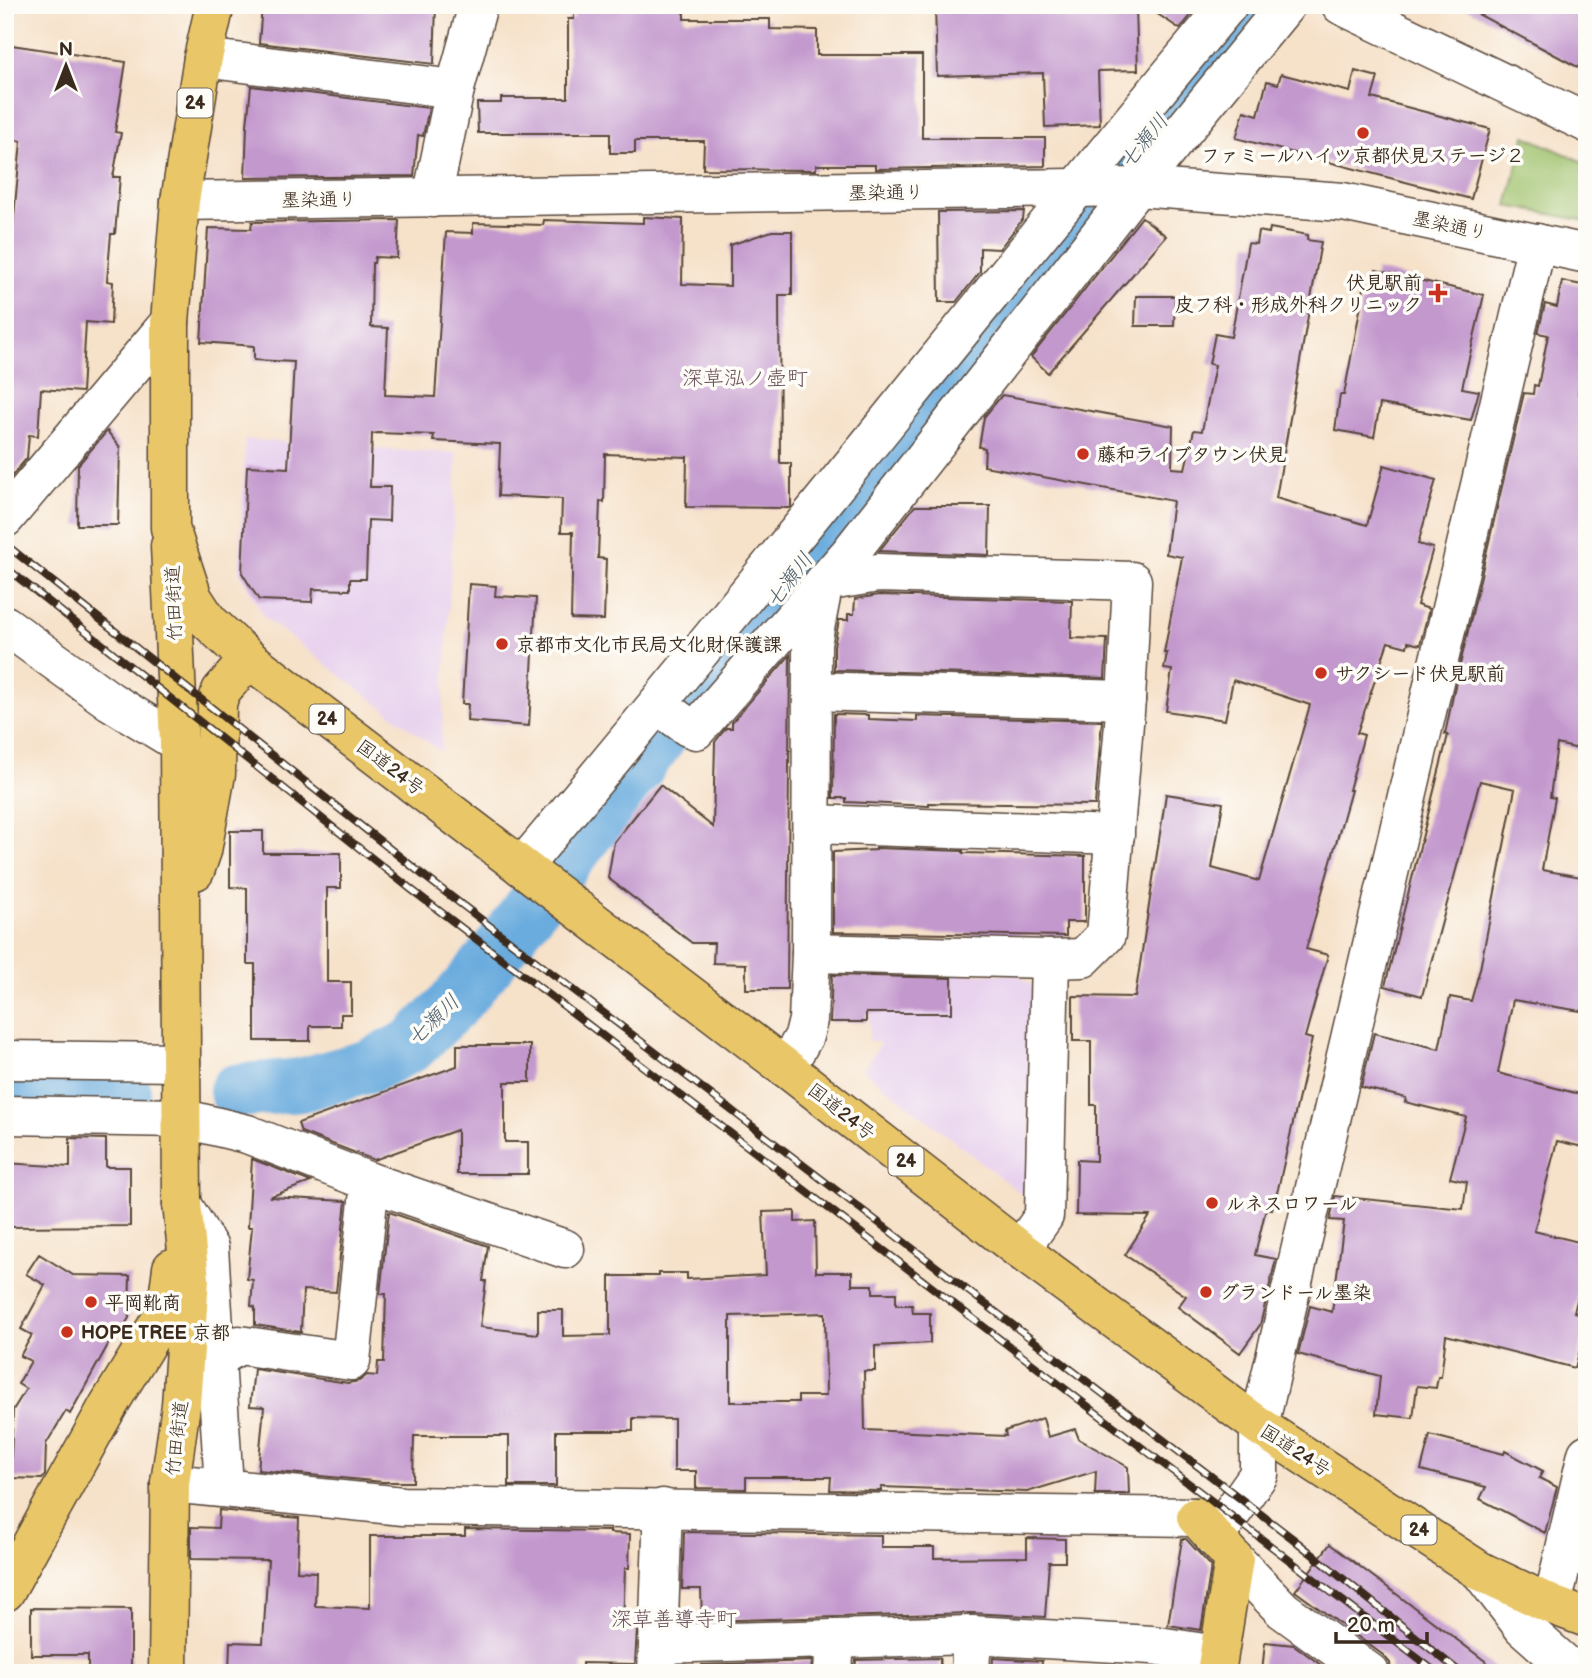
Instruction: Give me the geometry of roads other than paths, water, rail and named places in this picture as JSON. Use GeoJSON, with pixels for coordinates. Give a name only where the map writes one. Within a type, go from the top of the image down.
{"type":"FeatureCollection","features":[{"type":"Feature","properties":{"kind":"main road","name":"竹田街道"},"geometry":{"type":"LineString","coordinates":[[168,1673],[170,1483],[183,1380],[190,1279],[182,1204],[179,743],[170,527],[170,322],[180,201],[203,58],[215,5]]}},
{"type":"Feature","properties":{"kind":"main road","name":"国道24号"},"geometry":{"type":"LineString","coordinates":[[170,527],[193,598],[208,621],[249,659],[1020,1250],[1259,1426],[1480,1571],[1570,1611]]}},
{"type":"Feature","properties":{"kind":"main road"},"geometry":{"type":"LineString","coordinates":[[181,916],[202,851],[216,774],[217,704],[221,691],[249,659]]}},
{"type":"Feature","properties":{"kind":"main road","name":"竹田街道"},"geometry":{"type":"LineString","coordinates":[[5,1592],[163,1316],[182,1204]]}},
{"type":"Feature","properties":{"kind":"main road"},"geometry":{"type":"LineString","coordinates":[[123,1382],[136,1370],[147,1366],[183,1380]]}},
{"type":"Feature","properties":{"kind":"main road"},"geometry":{"type":"LineString","coordinates":[[1215,1538],[1217,1664]]}},
{"type":"Feature","properties":{"kind":"street"},"geometry":{"type":"LineString","coordinates":[[432,198],[455,89],[478,5]]}},
{"type":"Feature","properties":{"kind":"street"},"geometry":{"type":"LineString","coordinates":[[536,878],[671,715],[1080,189],[1228,5]]}},
{"type":"Feature","properties":{"kind":"street"},"geometry":{"type":"LineString","coordinates":[[671,715],[696,730],[849,554],[1131,187],[1286,5]]}},
{"type":"Feature","properties":{"kind":"street"},"geometry":{"type":"LineString","coordinates":[[1341,5],[1587,123]]}},
{"type":"Feature","properties":{"kind":"street"},"geometry":{"type":"LineString","coordinates":[[203,58],[455,89]]}},
{"type":"Feature","properties":{"kind":"street","name":"墨染通り"},"geometry":{"type":"LineString","coordinates":[[180,201],[1131,187],[1343,202],[1587,254]]}},
{"type":"Feature","properties":{"kind":"street"},"geometry":{"type":"LineString","coordinates":[[1215,1538],[1259,1474],[1259,1426],[1537,243]]}},
{"type":"Feature","properties":{"kind":"street"},"geometry":{"type":"LineString","coordinates":[[5,518],[170,322]]}},
{"type":"Feature","properties":{"kind":"street"},"geometry":{"type":"LineString","coordinates":[[811,953],[1083,958],[1106,935],[1126,700],[1132,582],[878,573],[824,582]]}},
{"type":"Feature","properties":{"kind":"street"},"geometry":{"type":"LineString","coordinates":[[786,1068],[804,1036],[808,1020],[813,824],[812,644],[824,582]]}},
{"type":"Feature","properties":{"kind":"street"},"geometry":{"type":"LineString","coordinates":[[5,625],[110,701],[179,743]]}},
{"type":"Feature","properties":{"kind":"street"},"geometry":{"type":"LineString","coordinates":[[812,691],[1126,700]]}},
{"type":"Feature","properties":{"kind":"street"},"geometry":{"type":"LineString","coordinates":[[813,824],[1115,835]]}},
{"type":"Feature","properties":{"kind":"street"},"geometry":{"type":"LineString","coordinates":[[1020,1250],[1044,1216],[1050,959]]}},
{"type":"Feature","properties":{"kind":"street"},"geometry":{"type":"LineString","coordinates":[[5,1060],[181,1062]]}},
{"type":"Feature","properties":{"kind":"street"},"geometry":{"type":"LineString","coordinates":[[5,1115],[181,1118],[247,1134],[370,1182],[565,1249]]}},
{"type":"Feature","properties":{"kind":"street"},"geometry":{"type":"LineString","coordinates":[[183,1380],[239,1345],[351,1361],[370,1182]]}},
{"type":"Feature","properties":{"kind":"street"},"geometry":{"type":"LineString","coordinates":[[182,1204],[209,1248],[224,1487]]}},
{"type":"Feature","properties":{"kind":"street"},"geometry":{"type":"LineString","coordinates":[[1570,1611],[1587,1454]]}},
{"type":"Feature","properties":{"kind":"street"},"geometry":{"type":"LineString","coordinates":[[170,1483],[403,1506],[663,1508],[1215,1538],[1283,1610],[1370,1673]]}},
{"type":"Feature","properties":{"kind":"street"},"geometry":{"type":"LineString","coordinates":[[663,1508],[657,1659],[834,1656],[972,1635],[1152,1645],[1217,1664]]}},
{"type":"Feature","properties":{"kind":"street"},"geometry":{"type":"LineString","coordinates":[[1480,1571],[1523,1627],[1575,1673]]}},
{"type":"Feature","properties":{"kind":"street"},"geometry":{"type":"LineString","coordinates":[[970,1673],[972,1635]]}},
{"type":"Feature","properties":{"kind":"waterway","name":"七瀬川"},"geometry":{"type":"LineString","coordinates":[[236,1091],[301,1085],[370,1066],[412,1045],[453,1005],[491,960],[684,705],[718,670],[757,623],[769,603],[836,520],[862,498],[1029,286],[1055,265],[1063,255],[1072,231],[1188,82],[1253,5]]}},
{"type":"Feature","properties":{"kind":"waterway","name":"七瀬川"},"geometry":{"type":"LineString","coordinates":[[5,1092],[124,1092]]}},
{"type":"Feature","properties":{"kind":"railway"},"geometry":{"type":"LineString","coordinates":[[5,544],[423,875],[1292,1538],[1461,1673]]}},
{"type":"Feature","properties":{"kind":"railway"},"geometry":{"type":"LineString","coordinates":[[5,567],[412,890],[1437,1673]]}},
{"type":"Feature","properties":{"kind":"place","name":"ファミールハイツ京都伏見ステージ２"},"geometry":{"type":"Point","coordinates":[1363,133]}},
{"type":"Feature","properties":{"kind":"place","name":"伏見駅前 皮フ科・形成外科クリニック"},"geometry":{"type":"Point","coordinates":[1438,293]}},
{"type":"Feature","properties":{"kind":"place","name":"藤和ライブタウン伏見"},"geometry":{"type":"Point","coordinates":[1083,454]}},
{"type":"Feature","properties":{"kind":"place","name":"京都市文化市民局文化財保護課"},"geometry":{"type":"Point","coordinates":[502,644]}},
{"type":"Feature","properties":{"kind":"place","name":"サクシード伏見駅前"},"geometry":{"type":"Point","coordinates":[1321,673]}},
{"type":"Feature","properties":{"kind":"place","name":"ルネスロワール"},"geometry":{"type":"Point","coordinates":[1212,1203]}},
{"type":"Feature","properties":{"kind":"place","name":"グランドール墨染"},"geometry":{"type":"Point","coordinates":[1206,1292]}},
{"type":"Feature","properties":{"kind":"place","name":"平岡靴商"},"geometry":{"type":"Point","coordinates":[91,1302]}},
{"type":"Feature","properties":{"kind":"place","name":"HOPE TREE 京都"},"geometry":{"type":"Point","coordinates":[67,1332]}},
{"type":"Feature","properties":{"kind":"district","name":"深草泓ノ壺町"},"geometry":{"type":"Point","coordinates":[745,378]}},
{"type":"Feature","properties":{"kind":"district","name":"深草善導寺町"},"geometry":{"type":"Point","coordinates":[674,1619]}}]}
